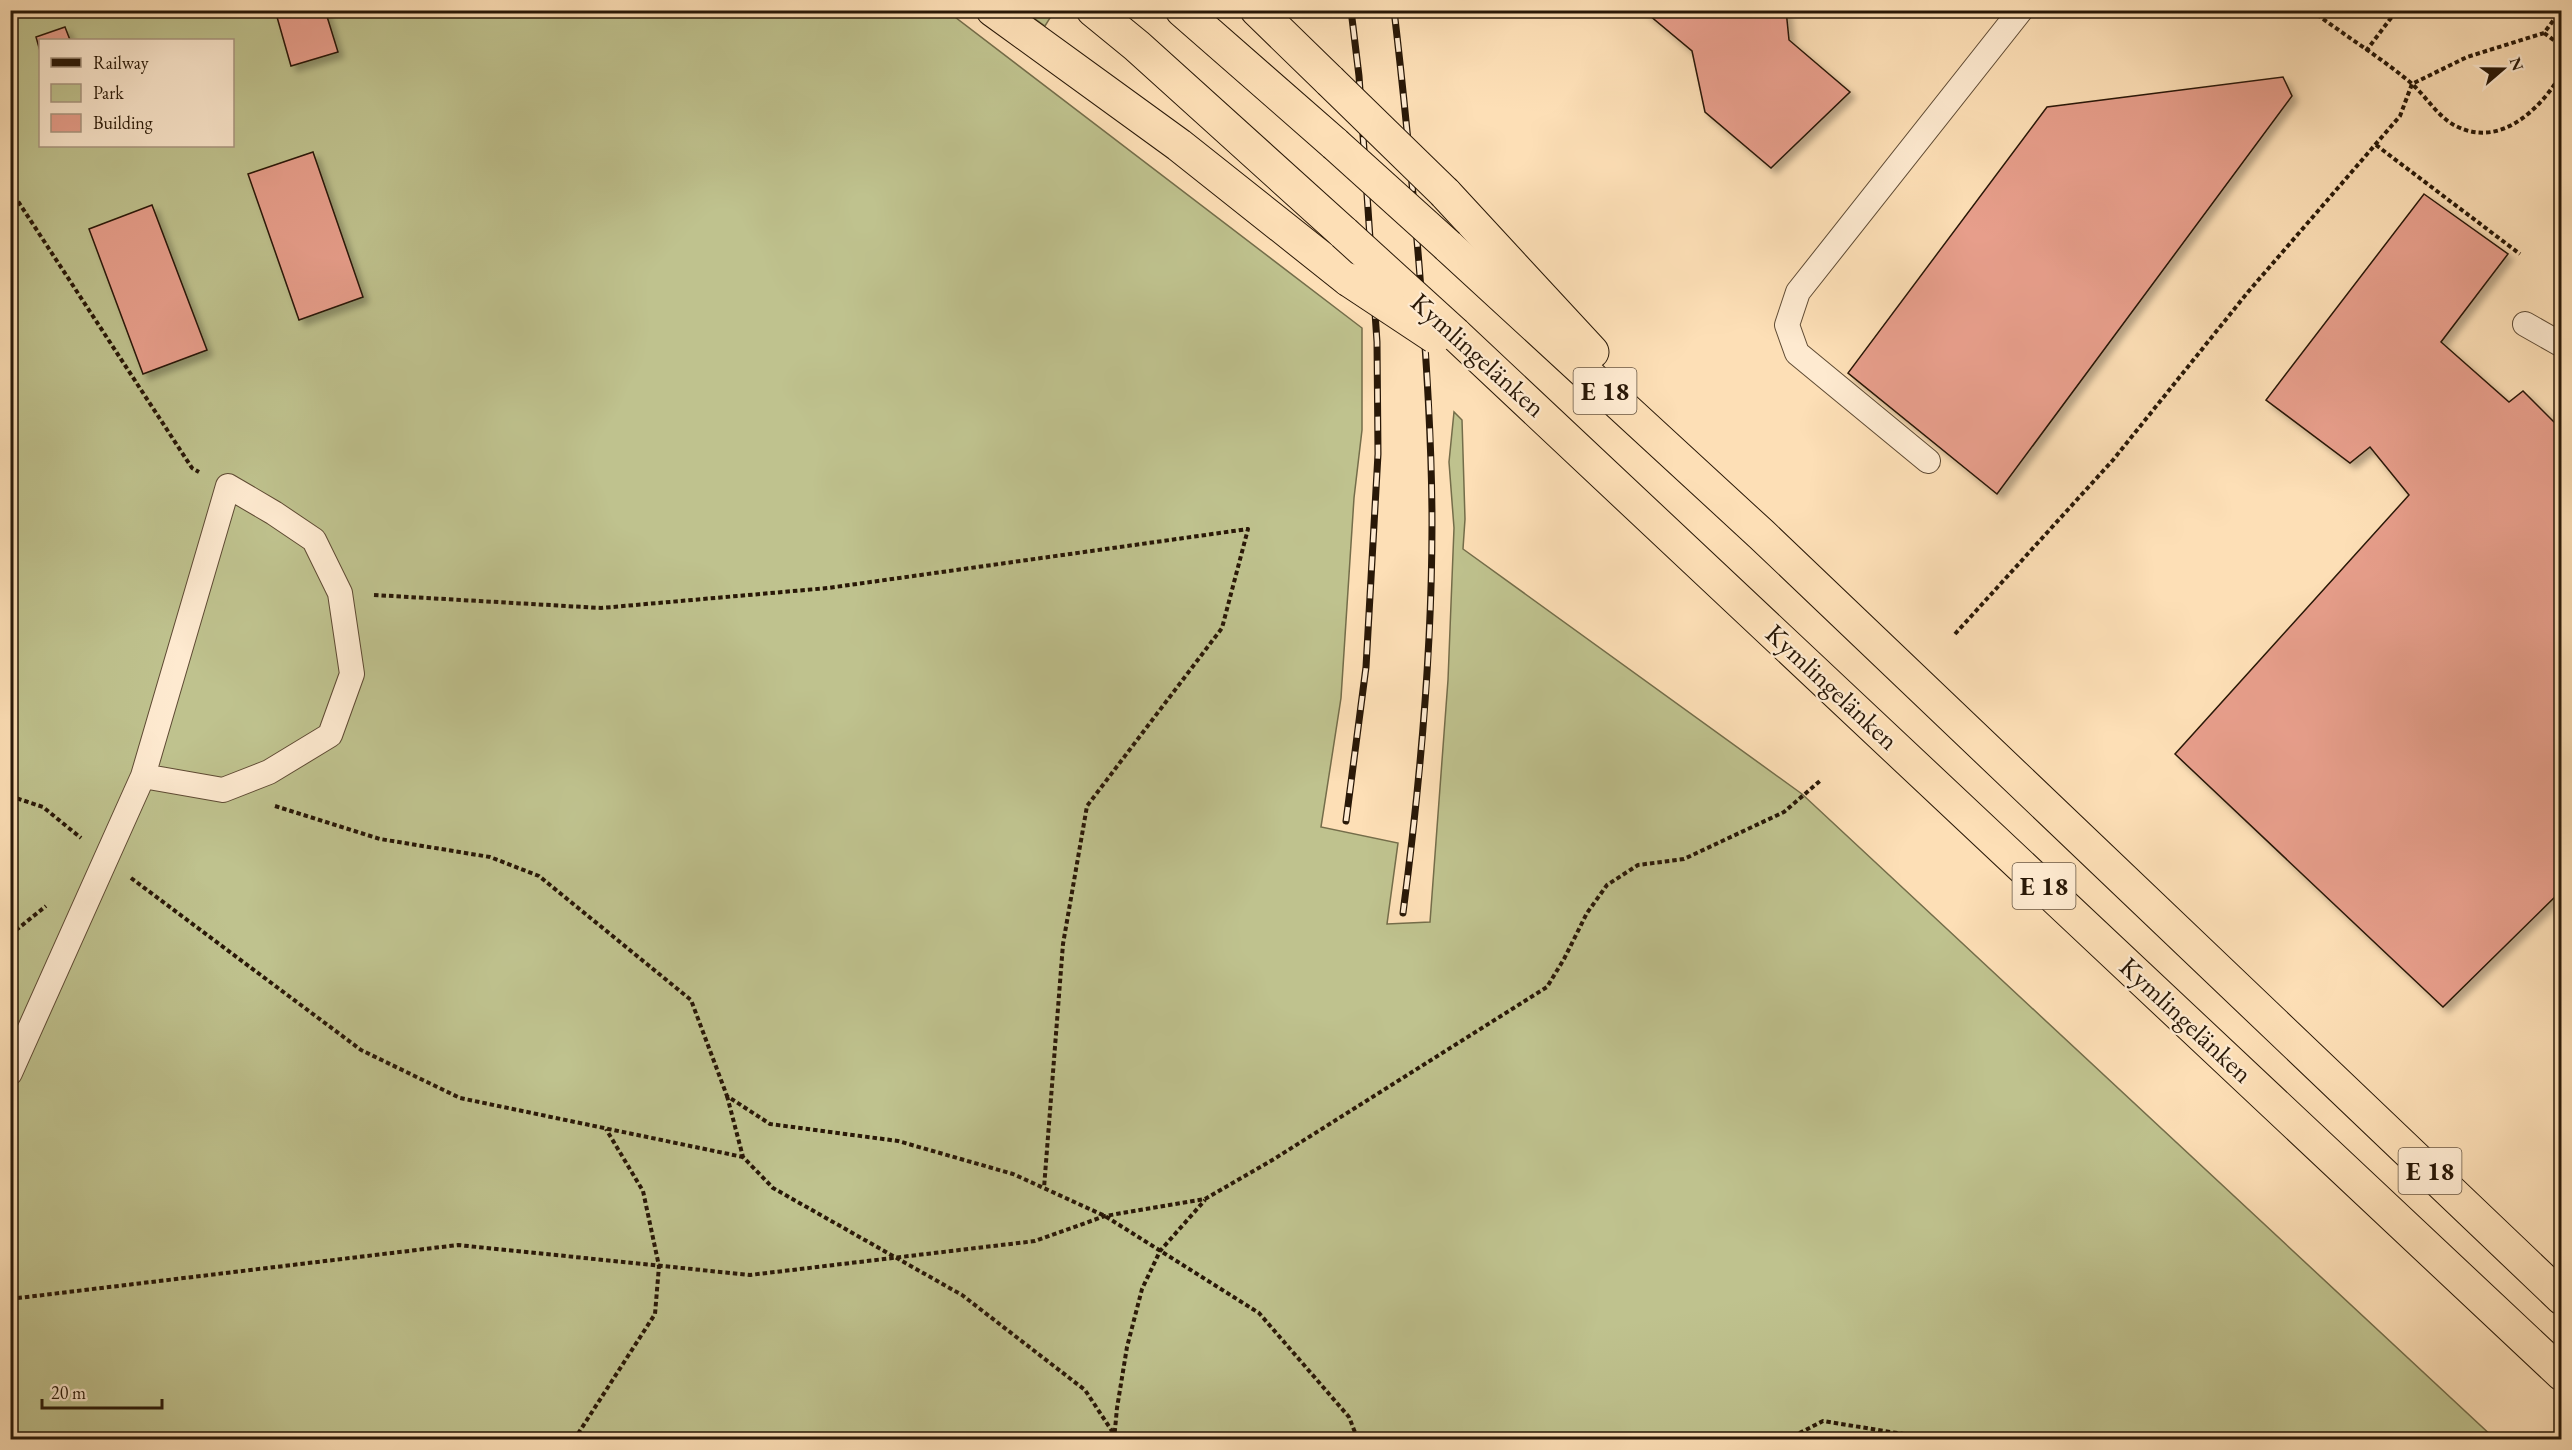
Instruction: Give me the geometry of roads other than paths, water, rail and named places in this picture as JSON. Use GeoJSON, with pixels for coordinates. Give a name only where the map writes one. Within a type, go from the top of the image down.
{"type":"FeatureCollection","features":[{"type":"Feature","properties":{"kind":"highway"},"geometry":{"type":"LineString","coordinates":[[993,10],[1179,145],[1349,280],[1456,343]]}},
{"type":"Feature","properties":{"kind":"highway","name":"Kymlingelänken"},"geometry":{"type":"LineString","coordinates":[[1093,10],[1137,46],[1344,233],[1456,343],[1526,398],[2562,1374]]}},
{"type":"Feature","properties":{"kind":"highway","name":"E 18"},"geometry":{"type":"LineString","coordinates":[[1182,10],[1448,246],[1762,535],[2562,1298]]}},
{"type":"Feature","properties":{"kind":"highway"},"geometry":{"type":"LineString","coordinates":[[1257,10],[1445,193],[1762,535]]}},
{"type":"Feature","properties":{"kind":"lane"},"geometry":{"type":"LineString","coordinates":[[1928,460],[1797,353],[1787,325],[1798,292],[2021,10]]}},
{"type":"Feature","properties":{"kind":"lane"},"geometry":{"type":"LineString","coordinates":[[2525,324],[2562,345]]}},
{"type":"Feature","properties":{"kind":"lane"},"geometry":{"type":"LineString","coordinates":[[10,1073],[142,776],[228,486],[314,540],[340,593],[352,674],[330,735],[269,772],[223,790],[142,776]]}},
{"type":"Feature","properties":{"kind":"railway"},"geometry":{"type":"LineString","coordinates":[[1346,821],[1366,667],[1378,454],[1377,342],[1359,76],[1351,10]]}},
{"type":"Feature","properties":{"kind":"railway"},"geometry":{"type":"LineString","coordinates":[[1394,10],[1422,297],[1432,490],[1427,670],[1420,767],[1403,913]]}}]}
